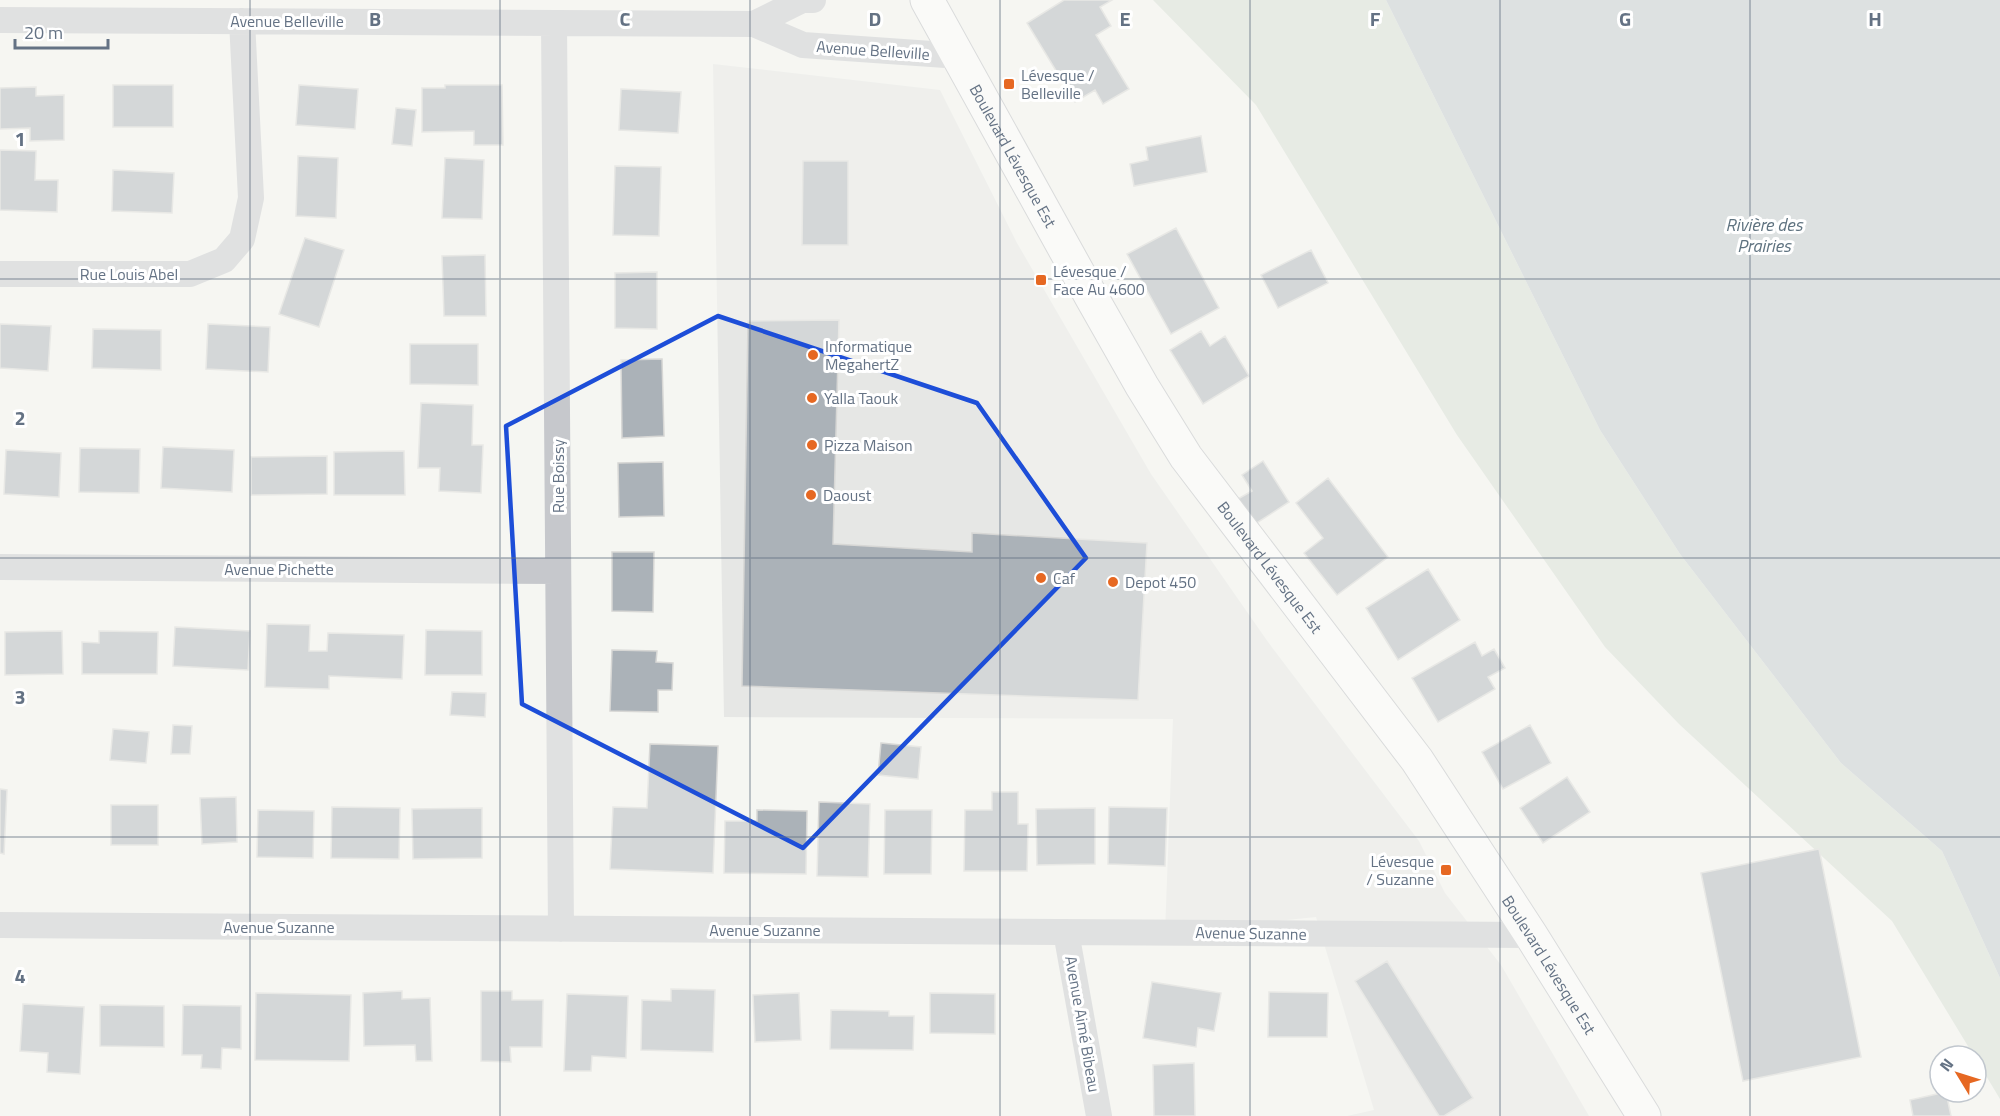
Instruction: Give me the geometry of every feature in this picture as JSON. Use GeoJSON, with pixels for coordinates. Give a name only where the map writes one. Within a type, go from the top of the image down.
{"type":"FeatureCollection","features":[{"type":"Feature","properties":{"kind":"street","name":"Avenue Belleville"},"geometry":{"type":"LineString","coordinates":[[754,24],[802,0],[813,0]]}},
{"type":"Feature","properties":{"kind":"street","name":"Boulevard Lévesque Est"},"geometry":{"type":"LineString","coordinates":[[927,0],[960,56],[1097,308],[1186,457],[1417,760],[1531,935],[1644,1116]]}},
{"type":"Feature","properties":{"kind":"street","name":"Avenue Belleville"},"geometry":{"type":"LineString","coordinates":[[0,20],[754,24],[803,45],[960,56]]}},
{"type":"Feature","properties":{"kind":"street","name":"Rue Louis Abel"},"geometry":{"type":"LineString","coordinates":[[0,274],[190,274],[224,260],[242,238],[251,198],[242,21]]}},
{"type":"Feature","properties":{"kind":"street","name":"Rue Boissy"},"geometry":{"type":"LineString","coordinates":[[554,23],[561,929]]}},
{"type":"Feature","properties":{"kind":"street","name":"Avenue Pichette"},"geometry":{"type":"LineString","coordinates":[[0,567],[558,571]]}},
{"type":"Feature","properties":{"kind":"street","name":"Avenue Suzanne"},"geometry":{"type":"LineString","coordinates":[[0,925],[1531,935]]}},
{"type":"Feature","properties":{"kind":"street","name":"Avenue Aimé Bibeau"},"geometry":{"type":"LineString","coordinates":[[1066,932],[1099,1116]]}},
{"type":"Feature","properties":{"kind":"highlighted area"},"geometry":{"type":"Polygon","coordinates":[[[718,316],[977,403],[1086,558],[803,848],[522,704],[506,426],[718,316]]]}},
{"type":"Feature","properties":{"kind":"shaded area"},"geometry":{"type":"Polygon","coordinates":[[[1153,0],[1386,0],[1600,430],[1680,554],[1841,763],[1942,851],[2000,978],[2000,1099],[1988,1079],[1988,1044],[1967,1044],[1892,921],[1679,724],[1605,647],[1457,435],[1256,105],[1153,0]]]}},
{"type":"Feature","properties":{"kind":"shaded area"},"geometry":{"type":"Polygon","coordinates":[[[713,64],[940,90],[1017,243],[1151,474],[1268,642],[1419,841],[1445,893],[1501,965],[1589,1116],[1347,1116],[1374,1110],[1316,917],[1165,933],[1173,719],[724,717],[713,64]]]}},
{"type":"Feature","properties":{"kind":"water","name":"Rivière des Prairies"},"geometry":{"type":"Polygon","coordinates":[[[1386,0],[2000,0],[2000,978],[1942,851],[1841,763],[1680,554],[1600,430],[1386,0]]]}},
{"type":"Feature","properties":{"kind":"building"},"geometry":{"type":"Polygon","coordinates":[[[1064,0],[1112,0],[1100,7],[1111,26],[1096,35],[1129,89],[1103,104],[1095,90],[1075,102],[1027,23],[1064,0]]]}},
{"type":"Feature","properties":{"kind":"building"},"geometry":{"type":"Polygon","coordinates":[[[113,85],[173,85],[173,127],[113,127],[113,85]]]}},
{"type":"Feature","properties":{"kind":"building"},"geometry":{"type":"Polygon","coordinates":[[[299,85],[358,89],[355,129],[296,125],[299,85]]]}},
{"type":"Feature","properties":{"kind":"building"},"geometry":{"type":"Polygon","coordinates":[[[445,85],[502,85],[503,145],[474,145],[474,131],[422,132],[422,88],[445,88],[445,85]]]}},
{"type":"Feature","properties":{"kind":"building"},"geometry":{"type":"Polygon","coordinates":[[[36,87],[36,96],[64,95],[64,140],[30,141],[30,128],[0,129],[0,88],[36,87]]]}},
{"type":"Feature","properties":{"kind":"building"},"geometry":{"type":"Polygon","coordinates":[[[621,89],[681,92],[678,133],[619,130],[621,89]]]}},
{"type":"Feature","properties":{"kind":"building"},"geometry":{"type":"Polygon","coordinates":[[[396,108],[416,110],[412,146],[392,144],[396,108]]]}},
{"type":"Feature","properties":{"kind":"building"},"geometry":{"type":"Polygon","coordinates":[[[1201,136],[1207,172],[1134,186],[1130,164],[1148,160],[1146,147],[1201,136]]]}},
{"type":"Feature","properties":{"kind":"building"},"geometry":{"type":"Polygon","coordinates":[[[0,150],[36,151],[35,180],[58,180],[57,212],[0,210],[0,150]]]}},
{"type":"Feature","properties":{"kind":"building"},"geometry":{"type":"Polygon","coordinates":[[[298,156],[338,158],[336,218],[296,216],[298,156]]]}},
{"type":"Feature","properties":{"kind":"building"},"geometry":{"type":"Polygon","coordinates":[[[445,158],[484,160],[482,219],[442,218],[445,158]]]}},
{"type":"Feature","properties":{"kind":"building"},"geometry":{"type":"Polygon","coordinates":[[[803,161],[848,161],[848,245],[802,245],[803,161]]]}},
{"type":"Feature","properties":{"kind":"building"},"geometry":{"type":"Polygon","coordinates":[[[615,166],[661,167],[659,236],[613,235],[615,166]]]}},
{"type":"Feature","properties":{"kind":"building"},"geometry":{"type":"Polygon","coordinates":[[[113,170],[174,173],[172,213],[112,211],[113,170]]]}},
{"type":"Feature","properties":{"kind":"building"},"geometry":{"type":"Polygon","coordinates":[[[1176,228],[1219,308],[1171,334],[1127,254],[1176,228]]]}},
{"type":"Feature","properties":{"kind":"building"},"geometry":{"type":"Polygon","coordinates":[[[305,238],[344,250],[319,327],[279,314],[305,238]]]}},
{"type":"Feature","properties":{"kind":"building"},"geometry":{"type":"Polygon","coordinates":[[[1311,250],[1328,283],[1278,308],[1261,275],[1311,250]]]}},
{"type":"Feature","properties":{"kind":"building"},"geometry":{"type":"Polygon","coordinates":[[[485,255],[486,316],[444,316],[442,256],[485,255]]]}},
{"type":"Feature","properties":{"kind":"building"},"geometry":{"type":"Polygon","coordinates":[[[657,272],[657,329],[615,328],[615,273],[657,272]]]}},
{"type":"Feature","properties":{"kind":"building"},"geometry":{"type":"Polygon","coordinates":[[[839,320],[833,544],[972,552],[972,533],[1147,543],[1138,700],[742,686],[748,321],[839,320]]]}},
{"type":"Feature","properties":{"kind":"building"},"geometry":{"type":"Polygon","coordinates":[[[0,324],[51,326],[48,371],[0,368],[0,324]]]}},
{"type":"Feature","properties":{"kind":"building"},"geometry":{"type":"Polygon","coordinates":[[[208,324],[270,327],[268,372],[206,369],[208,324]]]}},
{"type":"Feature","properties":{"kind":"building"},"geometry":{"type":"Polygon","coordinates":[[[93,329],[161,330],[161,370],[92,368],[93,329]]]}},
{"type":"Feature","properties":{"kind":"building"},"geometry":{"type":"Polygon","coordinates":[[[1201,331],[1210,346],[1225,336],[1249,376],[1203,404],[1170,350],[1201,331]]]}},
{"type":"Feature","properties":{"kind":"building"},"geometry":{"type":"Polygon","coordinates":[[[410,344],[478,344],[478,385],[410,384],[410,344]]]}},
{"type":"Feature","properties":{"kind":"building"},"geometry":{"type":"Polygon","coordinates":[[[662,359],[664,436],[622,438],[621,360],[662,359]]]}},
{"type":"Feature","properties":{"kind":"building"},"geometry":{"type":"Polygon","coordinates":[[[421,403],[473,405],[472,445],[483,445],[481,493],[439,491],[440,468],[418,468],[421,403]]]}},
{"type":"Feature","properties":{"kind":"building"},"geometry":{"type":"Polygon","coordinates":[[[163,447],[234,450],[232,492],[161,488],[163,447]]]}},
{"type":"Feature","properties":{"kind":"building"},"geometry":{"type":"Polygon","coordinates":[[[80,448],[140,449],[139,493],[79,492],[80,448]]]}},
{"type":"Feature","properties":{"kind":"building"},"geometry":{"type":"Polygon","coordinates":[[[6,450],[61,453],[59,497],[4,494],[6,450]]]}},
{"type":"Feature","properties":{"kind":"building"},"geometry":{"type":"Polygon","coordinates":[[[404,451],[405,495],[334,495],[334,452],[404,451]]]}},
{"type":"Feature","properties":{"kind":"building"},"geometry":{"type":"Polygon","coordinates":[[[327,456],[327,494],[251,495],[251,457],[327,456]]]}},
{"type":"Feature","properties":{"kind":"building"},"geometry":{"type":"Polygon","coordinates":[[[1263,461],[1289,502],[1252,526],[1236,500],[1252,491],[1242,475],[1263,461]]]}},
{"type":"Feature","properties":{"kind":"building"},"geometry":{"type":"Polygon","coordinates":[[[663,462],[664,516],[619,517],[618,463],[663,462]]]}},
{"type":"Feature","properties":{"kind":"building"},"geometry":{"type":"Polygon","coordinates":[[[1328,478],[1388,557],[1337,595],[1304,553],[1323,538],[1296,503],[1328,478]]]}},
{"type":"Feature","properties":{"kind":"building"},"geometry":{"type":"Polygon","coordinates":[[[612,552],[654,552],[653,612],[612,611],[612,552]]]}},
{"type":"Feature","properties":{"kind":"building"},"geometry":{"type":"Polygon","coordinates":[[[1428,569],[1460,620],[1398,660],[1366,608],[1428,569]]]}},
{"type":"Feature","properties":{"kind":"building"},"geometry":{"type":"Polygon","coordinates":[[[267,624],[310,625],[309,651],[327,651],[328,633],[404,635],[402,679],[329,676],[329,689],[265,687],[267,624]]]}},
{"type":"Feature","properties":{"kind":"building"},"geometry":{"type":"Polygon","coordinates":[[[175,627],[250,631],[248,670],[173,666],[175,627]]]}},
{"type":"Feature","properties":{"kind":"building"},"geometry":{"type":"Polygon","coordinates":[[[426,630],[482,631],[482,675],[425,675],[426,630]]]}},
{"type":"Feature","properties":{"kind":"building"},"geometry":{"type":"Polygon","coordinates":[[[62,631],[63,674],[5,675],[5,632],[62,631]]]}},
{"type":"Feature","properties":{"kind":"building"},"geometry":{"type":"Polygon","coordinates":[[[99,631],[158,632],[157,674],[82,674],[82,642],[99,643],[99,631]]]}},
{"type":"Feature","properties":{"kind":"building"},"geometry":{"type":"Polygon","coordinates":[[[1475,642],[1482,656],[1494,649],[1505,668],[1488,677],[1495,689],[1438,722],[1412,678],[1475,642]]]}},
{"type":"Feature","properties":{"kind":"building"},"geometry":{"type":"Polygon","coordinates":[[[612,650],[657,651],[656,662],[673,663],[672,690],[658,690],[658,712],[610,711],[612,650]]]}},
{"type":"Feature","properties":{"kind":"building"},"geometry":{"type":"Polygon","coordinates":[[[452,692],[486,693],[485,717],[450,715],[452,692]]]}},
{"type":"Feature","properties":{"kind":"building"},"geometry":{"type":"Polygon","coordinates":[[[173,725],[192,726],[190,754],[171,754],[173,725]]]}},
{"type":"Feature","properties":{"kind":"building"},"geometry":{"type":"Polygon","coordinates":[[[1530,725],[1551,763],[1503,789],[1482,752],[1530,725]]]}},
{"type":"Feature","properties":{"kind":"building"},"geometry":{"type":"Polygon","coordinates":[[[113,729],[149,732],[146,763],[110,760],[113,729]]]}},
{"type":"Feature","properties":{"kind":"building"},"geometry":{"type":"Polygon","coordinates":[[[881,743],[921,747],[918,779],[878,775],[881,743]]]}},
{"type":"Feature","properties":{"kind":"building"},"geometry":{"type":"Polygon","coordinates":[[[650,744],[718,746],[713,873],[610,869],[613,807],[647,808],[650,744]]]}},
{"type":"Feature","properties":{"kind":"building"},"geometry":{"type":"Polygon","coordinates":[[[1567,777],[1590,812],[1543,843],[1520,808],[1567,777]]]}},
{"type":"Feature","properties":{"kind":"building"},"geometry":{"type":"Polygon","coordinates":[[[0,789],[7,790],[4,854],[0,853],[0,789]]]}},
{"type":"Feature","properties":{"kind":"building"},"geometry":{"type":"Polygon","coordinates":[[[992,792],[1018,792],[1018,824],[1028,824],[1027,871],[964,871],[965,810],[992,810],[992,792]]]}},
{"type":"Feature","properties":{"kind":"building"},"geometry":{"type":"Polygon","coordinates":[[[236,797],[237,842],[202,844],[200,798],[236,797]]]}},
{"type":"Feature","properties":{"kind":"building"},"geometry":{"type":"Polygon","coordinates":[[[819,802],[870,804],[868,877],[817,876],[819,802]]]}},
{"type":"Feature","properties":{"kind":"building"},"geometry":{"type":"Polygon","coordinates":[[[111,805],[158,805],[158,845],[111,845],[111,805]]]}},
{"type":"Feature","properties":{"kind":"building"},"geometry":{"type":"Polygon","coordinates":[[[332,807],[400,808],[399,859],[331,858],[332,807]]]}},
{"type":"Feature","properties":{"kind":"building"},"geometry":{"type":"Polygon","coordinates":[[[1109,807],[1167,808],[1165,866],[1108,864],[1109,807]]]}},
{"type":"Feature","properties":{"kind":"building"},"geometry":{"type":"Polygon","coordinates":[[[482,808],[482,858],[413,859],[412,809],[482,808]]]}},
{"type":"Feature","properties":{"kind":"building"},"geometry":{"type":"Polygon","coordinates":[[[1095,808],[1095,864],[1037,865],[1036,809],[1095,808]]]}},
{"type":"Feature","properties":{"kind":"building"},"geometry":{"type":"Polygon","coordinates":[[[258,810],[314,811],[313,858],[257,857],[258,810]]]}},
{"type":"Feature","properties":{"kind":"building"},"geometry":{"type":"Polygon","coordinates":[[[757,810],[807,811],[806,874],[724,873],[725,821],[757,821],[757,810]]]}},
{"type":"Feature","properties":{"kind":"building"},"geometry":{"type":"Polygon","coordinates":[[[885,810],[932,810],[931,874],[884,874],[885,810]]]}},
{"type":"Feature","properties":{"kind":"building"},"geometry":{"type":"Polygon","coordinates":[[[1819,849],[1861,1057],[1743,1081],[1701,873],[1819,849]]]}},
{"type":"Feature","properties":{"kind":"building"},"geometry":{"type":"Polygon","coordinates":[[[1387,961],[1473,1098],[1444,1116],[1439,1116],[1355,981],[1387,961]]]}},
{"type":"Feature","properties":{"kind":"building"},"geometry":{"type":"Polygon","coordinates":[[[1152,982],[1221,993],[1214,1031],[1198,1028],[1196,1047],[1143,1038],[1152,982]]]}},
{"type":"Feature","properties":{"kind":"building"},"geometry":{"type":"Polygon","coordinates":[[[671,989],[715,990],[713,1052],[641,1050],[642,1000],[671,1001],[671,989]]]}},
{"type":"Feature","properties":{"kind":"building"},"geometry":{"type":"Polygon","coordinates":[[[402,991],[402,999],[430,998],[432,1061],[416,1061],[415,1045],[364,1046],[363,993],[402,991]]]}},
{"type":"Feature","properties":{"kind":"building"},"geometry":{"type":"Polygon","coordinates":[[[481,991],[512,991],[512,1000],[543,1000],[542,1047],[510,1047],[511,1062],[481,1061],[481,991]]]}},
{"type":"Feature","properties":{"kind":"building"},"geometry":{"type":"Polygon","coordinates":[[[1269,992],[1328,993],[1327,1037],[1268,1037],[1269,992]]]}},
{"type":"Feature","properties":{"kind":"building"},"geometry":{"type":"Polygon","coordinates":[[[256,993],[351,995],[349,1061],[255,1060],[256,993]]]}},
{"type":"Feature","properties":{"kind":"building"},"geometry":{"type":"Polygon","coordinates":[[[799,993],[801,1040],[755,1042],[753,995],[799,993]]]}},
{"type":"Feature","properties":{"kind":"building"},"geometry":{"type":"Polygon","coordinates":[[[930,993],[995,994],[995,1034],[930,1033],[930,993]]]}},
{"type":"Feature","properties":{"kind":"building"},"geometry":{"type":"Polygon","coordinates":[[[567,994],[628,996],[626,1058],[592,1056],[591,1071],[564,1071],[567,994]]]}},
{"type":"Feature","properties":{"kind":"building"},"geometry":{"type":"Polygon","coordinates":[[[23,1004],[84,1007],[80,1074],[47,1072],[48,1053],[20,1051],[23,1004]]]}},
{"type":"Feature","properties":{"kind":"building"},"geometry":{"type":"Polygon","coordinates":[[[100,1005],[164,1006],[164,1047],[100,1046],[100,1005]]]}},
{"type":"Feature","properties":{"kind":"building"},"geometry":{"type":"Polygon","coordinates":[[[183,1005],[241,1006],[241,1049],[222,1048],[221,1069],[201,1068],[202,1055],[182,1055],[183,1005]]]}},
{"type":"Feature","properties":{"kind":"building"},"geometry":{"type":"Polygon","coordinates":[[[831,1010],[889,1011],[889,1016],[914,1016],[913,1050],[830,1049],[831,1010]]]}},
{"type":"Feature","properties":{"kind":"building"},"geometry":{"type":"Polygon","coordinates":[[[1194,1063],[1195,1116],[1154,1116],[1153,1065],[1194,1063]]]}},
{"type":"Feature","properties":{"kind":"building"},"geometry":{"type":"Polygon","coordinates":[[[1928,1096],[1928,1104],[1948,1104],[1951,1116],[1913,1116],[1910,1100],[1928,1096]]]}},
{"type":"Feature","properties":{"kind":"place","name":"Lévesque / Belleville"},"geometry":{"type":"Point","coordinates":[1009,84]}},
{"type":"Feature","properties":{"kind":"place","name":"Lévesque / Face Au 4600"},"geometry":{"type":"Point","coordinates":[1041,280]}},
{"type":"Feature","properties":{"kind":"place","name":"Informatique MegahertZ"},"geometry":{"type":"Point","coordinates":[813,355]}},
{"type":"Feature","properties":{"kind":"place","name":"Yalla Taouk"},"geometry":{"type":"Point","coordinates":[812,398]}},
{"type":"Feature","properties":{"kind":"place","name":"Pizza Maison"},"geometry":{"type":"Point","coordinates":[812,445]}},
{"type":"Feature","properties":{"kind":"place","name":"Daoust"},"geometry":{"type":"Point","coordinates":[811,495]}},
{"type":"Feature","properties":{"kind":"place","name":"Caf"},"geometry":{"type":"Point","coordinates":[1041,578]}},
{"type":"Feature","properties":{"kind":"place","name":"Depot 450"},"geometry":{"type":"Point","coordinates":[1113,582]}},
{"type":"Feature","properties":{"kind":"place","name":"Lévesque / Suzanne"},"geometry":{"type":"Point","coordinates":[1446,870]}}]}
